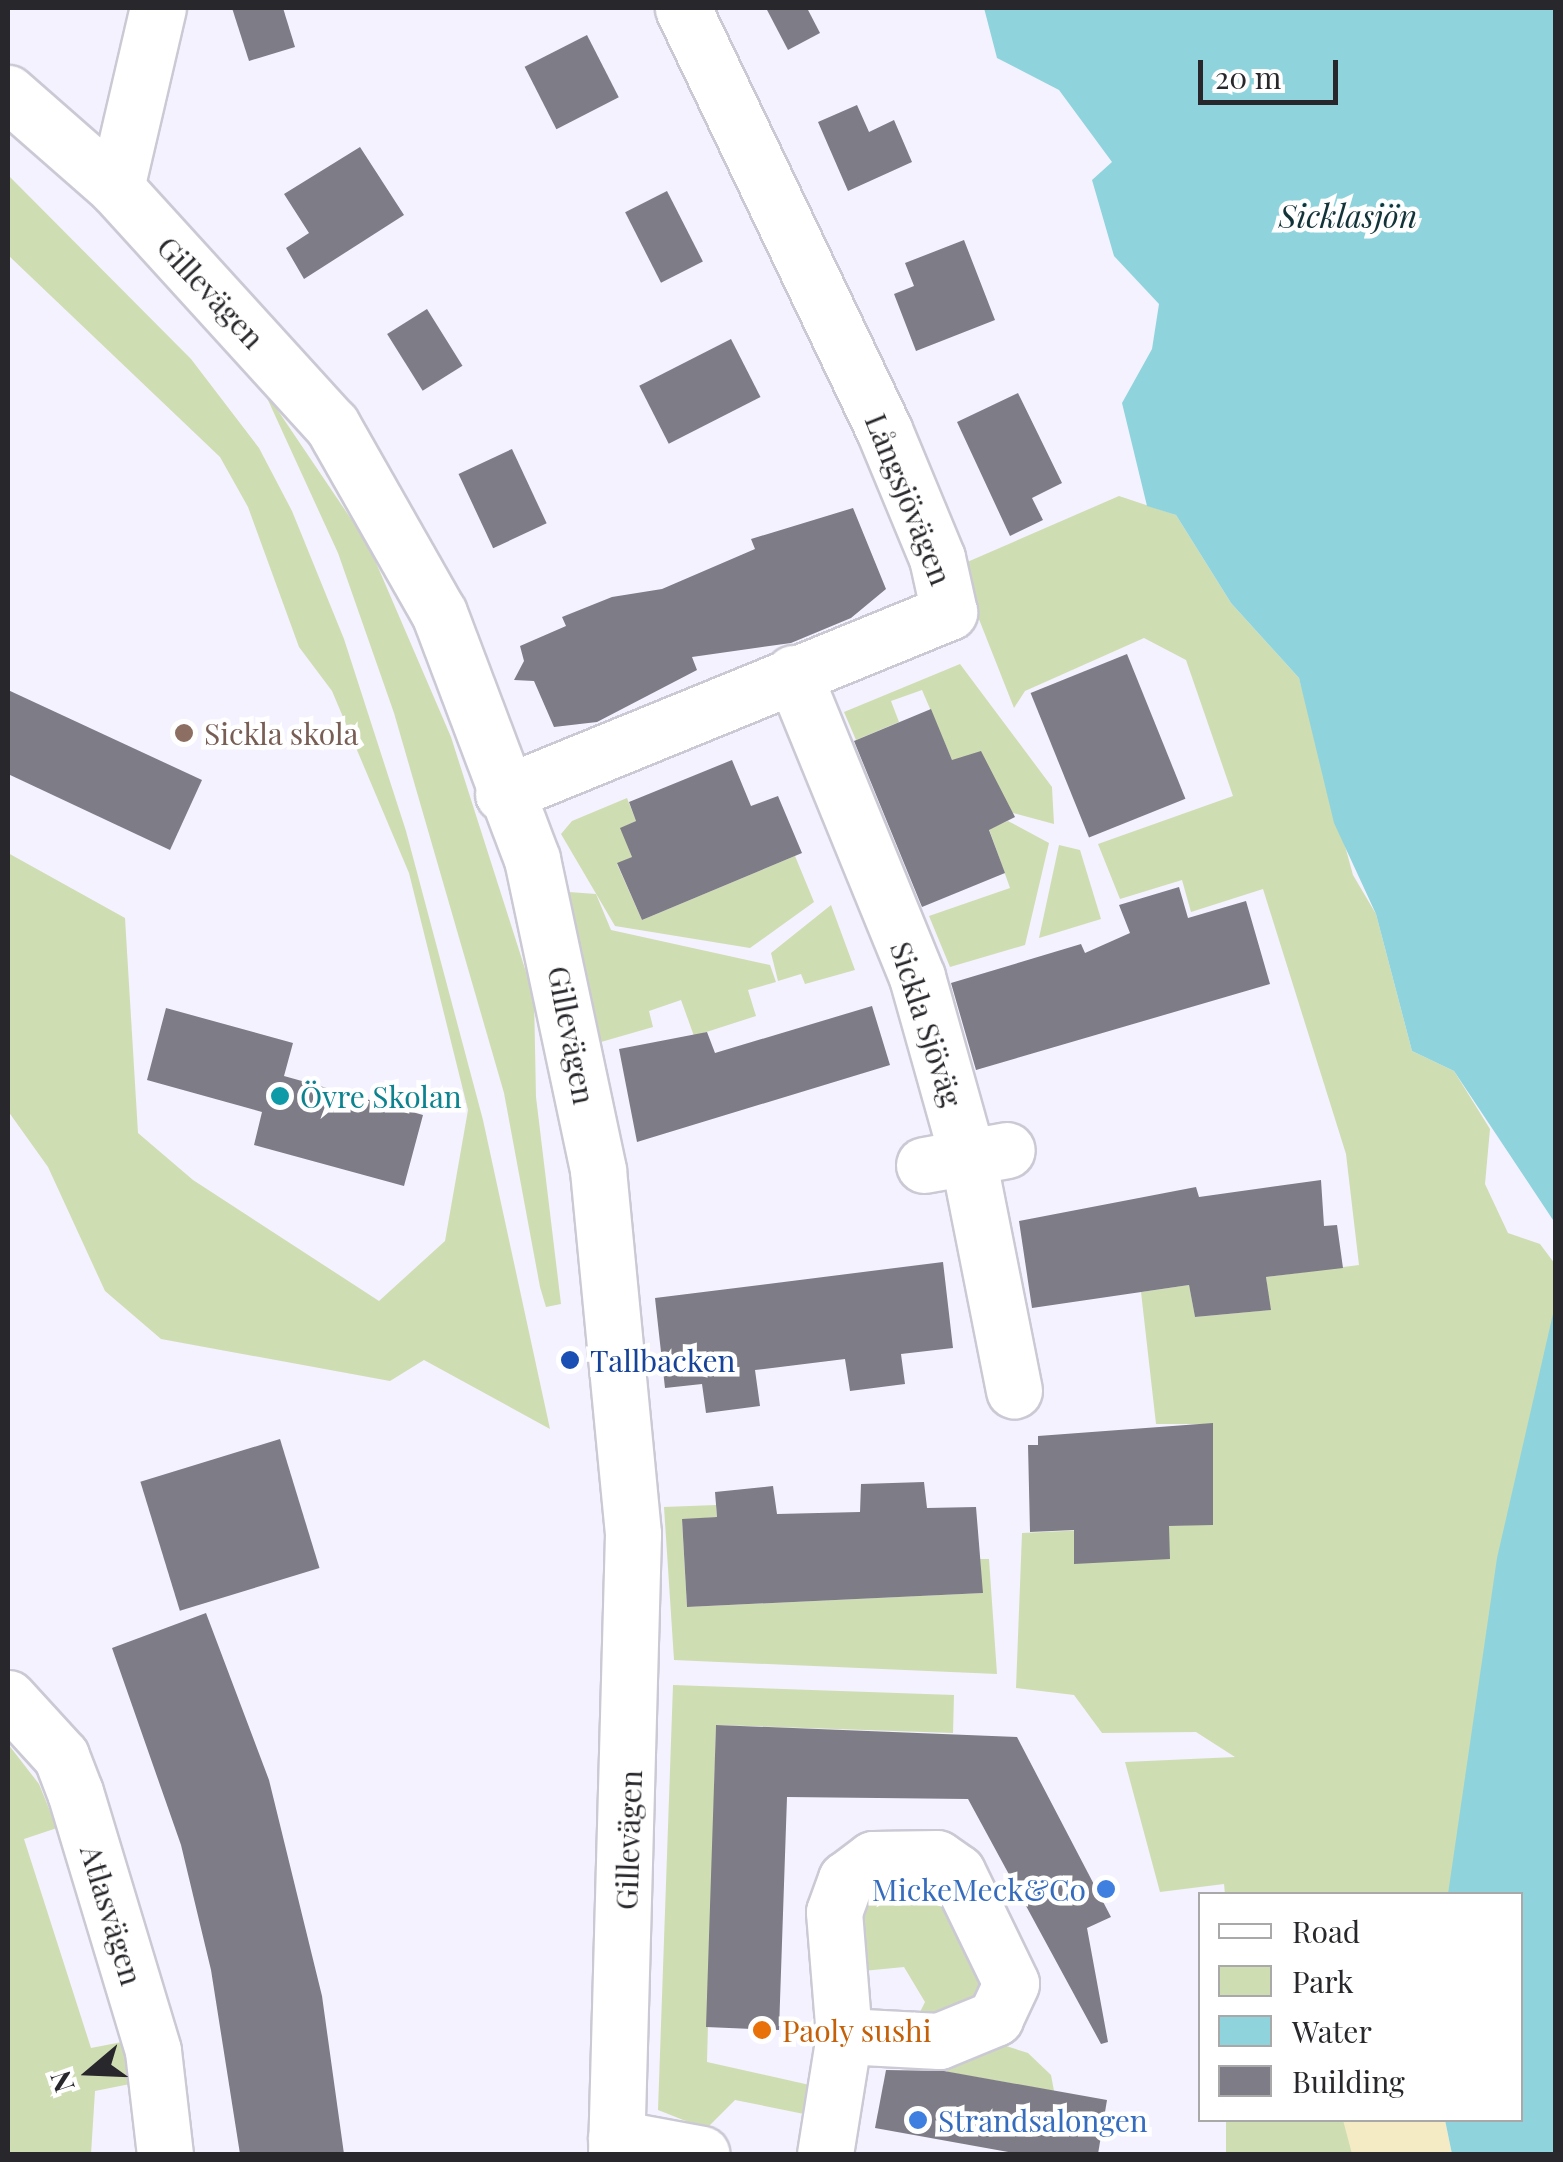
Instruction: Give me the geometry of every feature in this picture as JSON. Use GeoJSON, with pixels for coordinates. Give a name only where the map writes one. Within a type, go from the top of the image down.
{"type":"FeatureCollection","features":[{"type":"Feature","properties":{"kind":"street"},"geometry":{"type":"LineString","coordinates":[[116,188],[158,8]]}},
{"type":"Feature","properties":{"kind":"street","name":"Långsjövägen"},"geometry":{"type":"LineString","coordinates":[[503,794],[793,672],[949,612],[948,592],[884,430],[683,8]]}},
{"type":"Feature","properties":{"kind":"street","name":"Gillevägen"},"geometry":{"type":"LineString","coordinates":[[8,93],[116,188],[332,425],[440,614],[542,897],[598,1170],[631,1499],[637,1616],[616,2146]]}},
{"type":"Feature","properties":{"kind":"street","name":"Sickla Sjöväg"},"geometry":{"type":"LineString","coordinates":[[793,672],[917,977],[967,1158],[1014,1390]]}},
{"type":"Feature","properties":{"kind":"street","name":"Atlasvägen"},"geometry":{"type":"LineString","coordinates":[[8,1698],[61,1756],[75,1792],[153,2051],[164,2154]]}},
{"type":"Feature","properties":{"kind":"street"},"geometry":{"type":"LineString","coordinates":[[825,2154],[844,2036]]}},
{"type":"Feature","properties":{"kind":"street"},"geometry":{"type":"LineString","coordinates":[[616,2146],[702,2154]]}},
{"type":"Feature","properties":{"kind":"green space"},"geometry":{"type":"Polygon","coordinates":[[[8,175],[191,359],[259,448],[292,511],[344,639],[406,831],[483,1120],[550,1429],[424,1360],[390,1381],[161,1339],[105,1291],[48,1167],[8,1111],[8,853],[125,918],[138,1133],[193,1180],[379,1301],[445,1241],[468,1110],[409,873],[332,691],[299,647],[248,507],[220,457],[8,255],[8,175]]]}},
{"type":"Feature","properties":{"kind":"green space"},"geometry":{"type":"Polygon","coordinates":[[[262,387],[368,544],[451,737],[534,997],[536,1097],[561,1304],[546,1307],[540,1287],[504,1093],[394,713],[338,553],[262,387]]]}},
{"type":"Feature","properties":{"kind":"green space"},"geometry":{"type":"Polygon","coordinates":[[[1119,496],[1176,515],[1231,603],[1299,678],[1353,875],[1376,914],[1412,1051],[1454,1071],[1490,1129],[1485,1184],[1508,1233],[1540,1244],[1555,1264],[1555,1393],[1470,1892],[1225,1892],[1224,1884],[1160,1892],[1125,1762],[1235,1757],[1196,1732],[1102,1733],[1074,1695],[1016,1688],[1022,1533],[1213,1524],[1213,1424],[1156,1424],[1141,1292],[1189,1285],[1195,1317],[1270,1310],[1266,1277],[1359,1265],[1346,1154],[1263,889],[1191,912],[1182,880],[1120,899],[1098,844],[1233,796],[1186,660],[1144,638],[1025,691],[1014,708],[958,566],[1119,496]]]}},
{"type":"Feature","properties":{"kind":"green space"},"geometry":{"type":"Polygon","coordinates":[[[960,664],[1052,787],[1054,824],[1013,813],[952,760],[922,690],[891,701],[899,722],[856,740],[844,712],[960,664]]]}},
{"type":"Feature","properties":{"kind":"green space"},"geometry":{"type":"Polygon","coordinates":[[[627,798],[636,821],[621,828],[632,857],[617,864],[642,920],[795,856],[814,902],[750,948],[615,926],[561,834],[572,821],[627,798]]]}},
{"type":"Feature","properties":{"kind":"green space"},"geometry":{"type":"Polygon","coordinates":[[[1008,821],[1049,843],[1025,945],[950,967],[929,916],[1010,888],[989,829],[1008,821]]]}},
{"type":"Feature","properties":{"kind":"green space"},"geometry":{"type":"Polygon","coordinates":[[[1059,845],[1080,850],[1101,919],[1039,938],[1059,845]]]}},
{"type":"Feature","properties":{"kind":"green space"},"geometry":{"type":"Polygon","coordinates":[[[569,892],[596,894],[611,930],[770,965],[776,982],[748,990],[756,1016],[694,1036],[681,1000],[649,1011],[653,1027],[601,1042],[569,892]]]}},
{"type":"Feature","properties":{"kind":"green space"},"geometry":{"type":"Polygon","coordinates":[[[831,905],[855,970],[805,984],[801,974],[778,981],[771,953],[831,905]]]}},
{"type":"Feature","properties":{"kind":"green space"},"geometry":{"type":"Polygon","coordinates":[[[716,1505],[717,1517],[682,1520],[687,1607],[982,1593],[980,1559],[989,1559],[997,1674],[674,1660],[664,1507],[716,1505]]]}},
{"type":"Feature","properties":{"kind":"green space"},"geometry":{"type":"Polygon","coordinates":[[[673,1685],[954,1695],[953,1733],[716,1725],[707,2062],[823,2088],[819,2117],[735,2100],[706,2129],[658,2110],[673,1685]]]}},
{"type":"Feature","properties":{"kind":"green space"},"geometry":{"type":"Polygon","coordinates":[[[8,1744],[39,1784],[57,1828],[24,1839],[91,2048],[122,2042],[130,2084],[95,2091],[91,2154],[8,2154],[8,1744]]]}},
{"type":"Feature","properties":{"kind":"green space"},"geometry":{"type":"Polygon","coordinates":[[[931,1876],[997,1983],[968,2012],[918,2016],[925,2002],[904,1967],[863,1971],[851,1903],[875,1877],[931,1876]]]}},
{"type":"Feature","properties":{"kind":"green space"},"geometry":{"type":"Polygon","coordinates":[[[987,2040],[1028,2053],[1051,2075],[1054,2091],[947,2072],[951,2047],[987,2040]]]}},
{"type":"Feature","properties":{"kind":"green space"},"geometry":{"type":"Polygon","coordinates":[[[1226,2122],[1445,2122],[1445,2154],[1226,2154],[1226,2122]]]}},
{"type":"Feature","properties":{"kind":"sand"},"geometry":{"type":"Polygon","coordinates":[[[1344,2122],[1445,2122],[1452,2154],[1352,2154],[1344,2122]]]}},
{"type":"Feature","properties":{"kind":"water","name":"Sicklasjön"},"geometry":{"type":"Polygon","coordinates":[[[984,8],[1555,8],[1555,1223],[1454,1071],[1412,1051],[1376,914],[1334,823],[1299,678],[1231,603],[1176,515],[1147,506],[1122,403],[1152,349],[1159,304],[1114,256],[1092,180],[1112,162],[1059,90],[997,58],[984,8]]]}},
{"type":"Feature","properties":{"kind":"water"},"geometry":{"type":"Polygon","coordinates":[[[1555,1305],[1555,2154],[1452,2154],[1445,2122],[1523,2122],[1523,1892],[1448,1892],[1497,1558],[1555,1305]]]}},
{"type":"Feature","properties":{"kind":"building"},"geometry":{"type":"Polygon","coordinates":[[[232,8],[283,8],[295,47],[249,61],[232,8]]]}},
{"type":"Feature","properties":{"kind":"building"},"geometry":{"type":"Polygon","coordinates":[[[766,8],[807,8],[820,33],[788,50],[766,8]]]}},
{"type":"Feature","properties":{"kind":"building"},"geometry":{"type":"Polygon","coordinates":[[[587,35],[619,97],[556,129],[525,67],[587,35]]]}},
{"type":"Feature","properties":{"kind":"building"},"geometry":{"type":"Polygon","coordinates":[[[857,105],[869,132],[894,120],[912,162],[848,191],[818,122],[857,105]]]}},
{"type":"Feature","properties":{"kind":"building"},"geometry":{"type":"Polygon","coordinates":[[[360,147],[404,215],[304,279],[286,248],[309,233],[284,194],[360,147]]]}},
{"type":"Feature","properties":{"kind":"building"},"geometry":{"type":"Polygon","coordinates":[[[667,191],[703,261],[661,283],[625,212],[667,191]]]}},
{"type":"Feature","properties":{"kind":"building"},"geometry":{"type":"Polygon","coordinates":[[[964,240],[995,320],[916,351],[894,294],[914,286],[905,263],[964,240]]]}},
{"type":"Feature","properties":{"kind":"building"},"geometry":{"type":"Polygon","coordinates":[[[427,309],[463,366],[423,391],[387,334],[427,309]]]}},
{"type":"Feature","properties":{"kind":"building"},"geometry":{"type":"Polygon","coordinates":[[[731,339],[761,397],[669,444],[639,386],[731,339]]]}},
{"type":"Feature","properties":{"kind":"building"},"geometry":{"type":"Polygon","coordinates":[[[1018,393],[1062,483],[1032,498],[1043,520],[1010,536],[957,422],[1018,393]]]}},
{"type":"Feature","properties":{"kind":"building"},"geometry":{"type":"Polygon","coordinates":[[[512,449],[547,523],[493,548],[459,474],[512,449]]]}},
{"type":"Feature","properties":{"kind":"building"},"geometry":{"type":"Polygon","coordinates":[[[853,508],[886,589],[851,618],[791,643],[692,657],[697,670],[597,722],[554,727],[534,681],[514,680],[524,661],[520,646],[566,626],[562,617],[612,597],[662,589],[755,549],[751,539],[853,508]]]}},
{"type":"Feature","properties":{"kind":"building"},"geometry":{"type":"Polygon","coordinates":[[[1127,654],[1185,799],[1089,838],[1031,693],[1127,654]]]}},
{"type":"Feature","properties":{"kind":"building"},"geometry":{"type":"Polygon","coordinates":[[[8,690],[202,780],[170,850],[8,774],[8,690]]]}},
{"type":"Feature","properties":{"kind":"building"},"geometry":{"type":"Polygon","coordinates":[[[931,709],[952,760],[981,751],[1015,817],[989,830],[1005,873],[922,907],[854,741],[931,709]]]}},
{"type":"Feature","properties":{"kind":"building"},"geometry":{"type":"Polygon","coordinates":[[[732,760],[751,806],[778,796],[802,853],[642,920],[617,863],[632,857],[620,828],[636,821],[629,802],[732,760]]]}},
{"type":"Feature","properties":{"kind":"building"},"geometry":{"type":"Polygon","coordinates":[[[1179,887],[1188,918],[1246,901],[1270,984],[976,1070],[951,983],[1081,944],[1085,953],[1130,933],[1119,905],[1179,887]]]}},
{"type":"Feature","properties":{"kind":"building"},"geometry":{"type":"Polygon","coordinates":[[[872,1006],[890,1065],[637,1142],[619,1049],[707,1032],[715,1053],[872,1006]]]}},
{"type":"Feature","properties":{"kind":"building","name":"Övre Skolan"},"geometry":{"type":"Polygon","coordinates":[[[166,1008],[293,1043],[284,1076],[423,1115],[404,1186],[254,1145],[262,1112],[147,1080],[166,1008]]]}},
{"type":"Feature","properties":{"kind":"building"},"geometry":{"type":"Polygon","coordinates":[[[1321,1180],[1324,1226],[1337,1225],[1343,1268],[1266,1277],[1271,1310],[1195,1317],[1189,1285],[1032,1308],[1019,1221],[1196,1187],[1199,1197],[1321,1180]]]}},
{"type":"Feature","properties":{"kind":"building"},"geometry":{"type":"Polygon","coordinates":[[[943,1262],[953,1348],[901,1354],[905,1384],[850,1391],[845,1359],[755,1370],[760,1406],[706,1413],[702,1384],[665,1388],[655,1298],[943,1262]]]}},
{"type":"Feature","properties":{"kind":"building"},"geometry":{"type":"Polygon","coordinates":[[[1213,1423],[1213,1525],[1169,1526],[1170,1559],[1074,1564],[1074,1530],[1030,1532],[1028,1445],[1038,1445],[1038,1436],[1213,1423]]]}},
{"type":"Feature","properties":{"kind":"building"},"geometry":{"type":"Polygon","coordinates":[[[280,1439],[319,1568],[180,1611],[140,1482],[280,1439]]]}},
{"type":"Feature","properties":{"kind":"building"},"geometry":{"type":"Polygon","coordinates":[[[924,1482],[927,1508],[976,1507],[983,1593],[687,1607],[682,1519],[717,1517],[715,1492],[773,1486],[777,1514],[860,1512],[861,1484],[924,1482]]]}},
{"type":"Feature","properties":{"kind":"building"},"geometry":{"type":"Polygon","coordinates":[[[206,1613],[269,1780],[322,1996],[344,2154],[240,2154],[211,1970],[181,1845],[112,1648],[206,1613]]]}},
{"type":"Feature","properties":{"kind":"building"},"geometry":{"type":"Polygon","coordinates":[[[716,1725],[1017,1737],[1111,1917],[1087,1928],[1108,2042],[1101,2044],[968,1799],[787,1797],[779,2030],[706,2027],[716,1725]]]}},
{"type":"Feature","properties":{"kind":"building"},"geometry":{"type":"Polygon","coordinates":[[[886,2070],[944,2071],[1107,2100],[1098,2154],[1020,2154],[875,2128],[886,2070]]]}},
{"type":"Feature","properties":{"kind":"place","name":"Sickla skola"},"geometry":{"type":"Point","coordinates":[184,733]}},
{"type":"Feature","properties":{"kind":"place","name":"Övre Skolan"},"geometry":{"type":"Point","coordinates":[280,1096]}},
{"type":"Feature","properties":{"kind":"place","name":"Tallbacken"},"geometry":{"type":"Point","coordinates":[570,1360]}},
{"type":"Feature","properties":{"kind":"place","name":"MickeMeck&Co"},"geometry":{"type":"Point","coordinates":[1106,1889]}},
{"type":"Feature","properties":{"kind":"place","name":"Paoly sushi"},"geometry":{"type":"Point","coordinates":[762,2030]}},
{"type":"Feature","properties":{"kind":"place","name":"Strandsalongen"},"geometry":{"type":"Point","coordinates":[918,2120]}}]}
